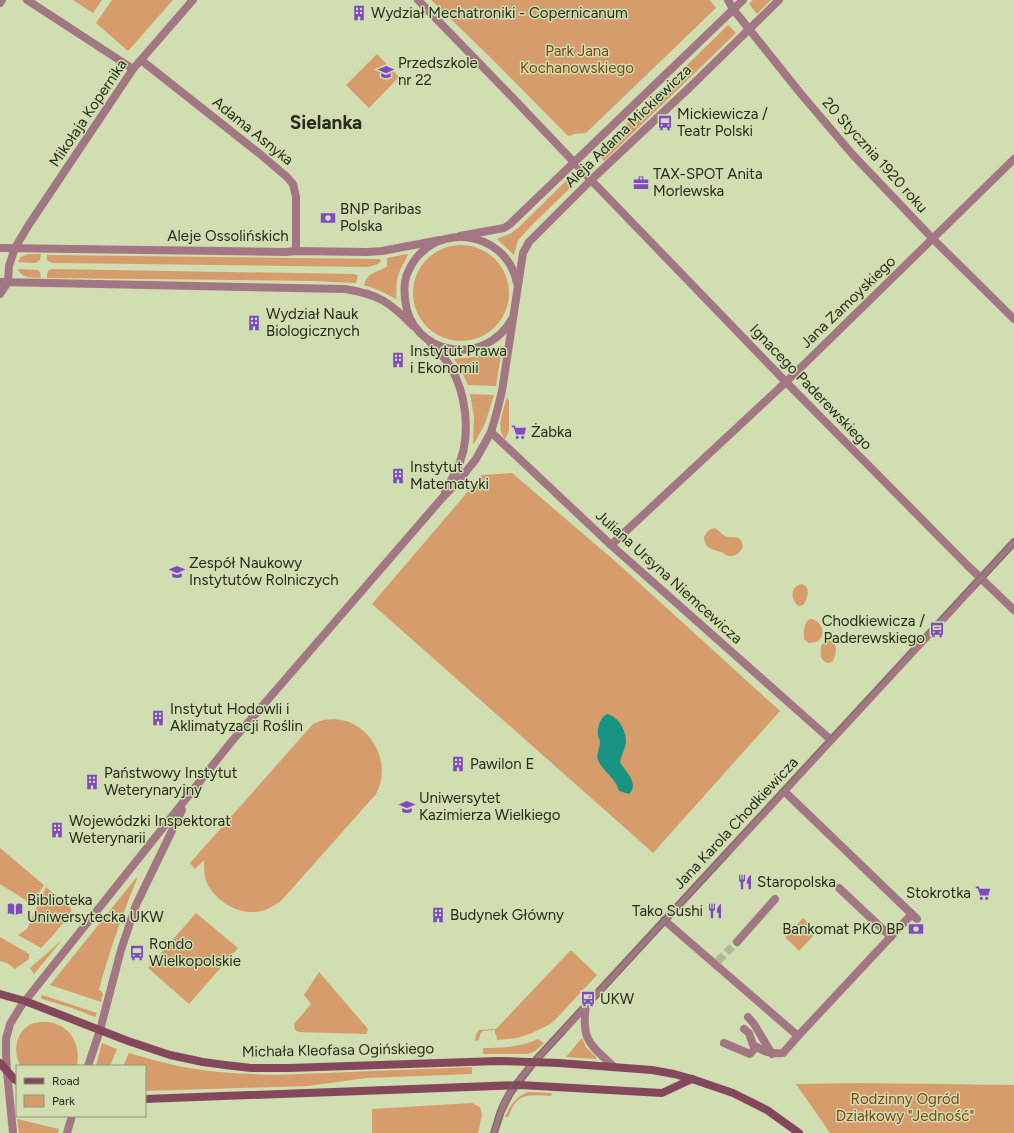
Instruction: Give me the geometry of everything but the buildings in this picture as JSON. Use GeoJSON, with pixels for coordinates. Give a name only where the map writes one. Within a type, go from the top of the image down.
{"type":"FeatureCollection","features":[{"type":"Feature","properties":{"kind":"main road"},"geometry":{"type":"LineString","coordinates":[[0,994],[25,1001],[100,1030]]}},
{"type":"Feature","properties":{"kind":"main road","name":"Michała Kleofasa Ogińskiego"},"geometry":{"type":"LineString","coordinates":[[100,1030],[170,1055],[202,1062],[251,1068],[478,1061],[534,1062],[652,1070],[692,1079],[733,1093],[767,1110],[799,1133]]}},
{"type":"Feature","properties":{"kind":"main road"},"geometry":{"type":"LineString","coordinates":[[0,1064],[16,1080]]}},
{"type":"Feature","properties":{"kind":"main road"},"geometry":{"type":"LineString","coordinates":[[146,1099],[516,1085],[662,1093],[692,1079]]}},
{"type":"Feature","properties":{"kind":"street"},"geometry":{"type":"LineString","coordinates":[[27,0],[133,70]]}},
{"type":"Feature","properties":{"kind":"street","name":"Mikołaja Kopernika"},"geometry":{"type":"LineString","coordinates":[[15,248],[28,226],[133,70],[193,0]]}},
{"type":"Feature","properties":{"kind":"street"},"geometry":{"type":"LineString","coordinates":[[418,0],[574,163]]}},
{"type":"Feature","properties":{"kind":"street","name":"20 Stycznia 1920 roku"},"geometry":{"type":"LineString","coordinates":[[728,0],[733,9],[801,94],[853,155],[933,239],[1014,319]]}},
{"type":"Feature","properties":{"kind":"street","name":"Aleja Adama Mickiewicza"},"geometry":{"type":"LineString","coordinates":[[460,236],[504,228],[510,224],[743,0]]}},
{"type":"Feature","properties":{"kind":"street","name":"Aleja Adama Mickiewicza"},"geometry":{"type":"LineString","coordinates":[[518,285],[523,253],[529,242],[591,180],[780,0]]}},
{"type":"Feature","properties":{"kind":"street","name":"Adama Asnyka"},"geometry":{"type":"LineString","coordinates":[[141,60],[260,154],[293,184],[296,197],[296,251]]}},
{"type":"Feature","properties":{"kind":"street","name":"Jana Zamoyskiego"},"geometry":{"type":"LineString","coordinates":[[611,545],[786,382],[1014,159]]}},
{"type":"Feature","properties":{"kind":"street","name":"Ignacego Paderewskiego"},"geometry":{"type":"LineString","coordinates":[[574,163],[786,382],[1014,610]]}},
{"type":"Feature","properties":{"kind":"street"},"geometry":{"type":"LineString","coordinates":[[13,1133],[7,1071],[7,1034],[10,1024],[25,1001],[249,721],[443,497],[456,484],[476,459],[491,432],[501,397],[518,285],[516,276],[503,254],[486,242],[460,236],[440,240],[422,252],[413,262],[408,272],[404,290],[406,309],[413,326]]}},
{"type":"Feature","properties":{"kind":"street","name":"Aleje Ossolińskich"},"geometry":{"type":"LineString","coordinates":[[0,248],[367,252],[382,251],[440,240]]}},
{"type":"Feature","properties":{"kind":"street"},"geometry":{"type":"LineString","coordinates":[[0,294],[15,248]]}},
{"type":"Feature","properties":{"kind":"street"},"geometry":{"type":"LineString","coordinates":[[4,282],[345,289],[360,291],[378,297],[392,306],[444,358],[450,366],[460,390],[465,407],[465,437],[460,461],[443,497]]}},
{"type":"Feature","properties":{"kind":"street"},"geometry":{"type":"LineString","coordinates":[[423,336],[448,349],[470,350],[479,348],[494,340],[504,331],[513,316]]}},
{"type":"Feature","properties":{"kind":"street","name":"Juliana Ursyna Niemcewicza"},"geometry":{"type":"LineString","coordinates":[[491,432],[611,545],[831,740]]}},
{"type":"Feature","properties":{"kind":"street","name":"Jana Karola Chodkiewicza"},"geometry":{"type":"LineString","coordinates":[[494,1133],[501,1111],[510,1093],[534,1062],[1014,542]]}},
{"type":"Feature","properties":{"kind":"street"},"geometry":{"type":"LineString","coordinates":[[744,1029],[749,1033],[753,1045],[756,1047],[772,1054],[783,1053],[890,937],[915,916],[784,791]]}},
{"type":"Feature","properties":{"kind":"street"},"geometry":{"type":"LineString","coordinates":[[88,1065],[100,1030],[121,950],[136,905],[189,796]]}},
{"type":"Feature","properties":{"kind":"street"},"geometry":{"type":"LineString","coordinates":[[839,888],[890,937]]}},
{"type":"Feature","properties":{"kind":"street"},"geometry":{"type":"LineString","coordinates":[[737,942],[775,899]]}},
{"type":"Feature","properties":{"kind":"street"},"geometry":{"type":"LineString","coordinates":[[664,920],[717,963],[798,1036]]}},
{"type":"Feature","properties":{"kind":"street"},"geometry":{"type":"LineString","coordinates":[[586,1005],[584,1022],[586,1036],[591,1045],[614,1067]]}},
{"type":"Feature","properties":{"kind":"street"},"geometry":{"type":"LineString","coordinates":[[748,1017],[754,1024],[772,1054]]}},
{"type":"Feature","properties":{"kind":"street"},"geometry":{"type":"LineString","coordinates":[[724,1043],[750,1054],[756,1047]]}},
{"type":"Feature","properties":{"kind":"street"},"geometry":{"type":"LineString","coordinates":[[67,1133],[72,1117]]}},
{"type":"Feature","properties":{"kind":"green space"},"geometry":{"type":"Polygon","coordinates":[[[73,0],[102,0],[93,13],[73,0]]]}},
{"type":"Feature","properties":{"kind":"green space"},"geometry":{"type":"Polygon","coordinates":[[[112,0],[173,0],[128,51],[96,23],[112,0]]]}},
{"type":"Feature","properties":{"kind":"green space","name":"Park Jana Kochanowskiego"},"geometry":{"type":"Polygon","coordinates":[[[431,0],[710,0],[716,8],[586,133],[574,134],[570,136],[567,135],[431,0]]]}},
{"type":"Feature","properties":{"kind":"green space"},"geometry":{"type":"Polygon","coordinates":[[[753,0],[771,0],[757,14],[749,4],[753,0]]]}},
{"type":"Feature","properties":{"kind":"green space"},"geometry":{"type":"Polygon","coordinates":[[[728,25],[736,33],[604,161],[597,153],[728,25]]]}},
{"type":"Feature","properties":{"kind":"green space"},"geometry":{"type":"Polygon","coordinates":[[[377,54],[399,77],[369,108],[346,85],[377,54]]]}},
{"type":"Feature","properties":{"kind":"green space"},"geometry":{"type":"Polygon","coordinates":[[[571,176],[574,178],[569,189],[518,240],[514,255],[497,239],[518,228],[571,176]]]}},
{"type":"Feature","properties":{"kind":"green space"},"geometry":{"type":"Polygon","coordinates":[[[461,245],[480,248],[495,259],[506,274],[509,293],[506,312],[495,327],[480,338],[461,341],[442,338],[427,327],[416,312],[413,293],[416,274],[427,259],[442,248],[461,245]]]}},
{"type":"Feature","properties":{"kind":"green space"},"geometry":{"type":"Polygon","coordinates":[[[31,254],[41,254],[40,260],[35,263],[18,262],[21,257],[31,254]]]}},
{"type":"Feature","properties":{"kind":"green space"},"geometry":{"type":"Polygon","coordinates":[[[47,255],[380,259],[381,261],[378,264],[368,267],[53,263],[48,261],[47,255]]]}},
{"type":"Feature","properties":{"kind":"green space"},"geometry":{"type":"Polygon","coordinates":[[[408,255],[398,276],[396,299],[364,285],[368,277],[387,266],[387,258],[408,255]]]}},
{"type":"Feature","properties":{"kind":"green space"},"geometry":{"type":"Polygon","coordinates":[[[18,269],[38,270],[41,278],[24,276],[18,269]]]}},
{"type":"Feature","properties":{"kind":"green space"},"geometry":{"type":"Polygon","coordinates":[[[52,269],[354,274],[358,276],[356,283],[314,281],[47,278],[48,271],[52,269]]]}},
{"type":"Feature","properties":{"kind":"green space"},"geometry":{"type":"Polygon","coordinates":[[[499,346],[502,347],[502,349],[496,386],[468,385],[454,359],[483,354],[499,346]]]}},
{"type":"Feature","properties":{"kind":"green space"},"geometry":{"type":"Polygon","coordinates":[[[470,394],[494,395],[485,424],[474,444],[474,417],[470,394]]]}},
{"type":"Feature","properties":{"kind":"green space"},"geometry":{"type":"Polygon","coordinates":[[[507,397],[509,401],[509,431],[505,439],[502,435],[500,424],[507,397]]]}},
{"type":"Feature","properties":{"kind":"green space"},"geometry":{"type":"Polygon","coordinates":[[[512,473],[615,561],[780,711],[653,853],[372,604],[482,475],[512,473]]]}},
{"type":"Feature","properties":{"kind":"green space"},"geometry":{"type":"Polygon","coordinates":[[[715,528],[725,536],[740,539],[743,546],[739,553],[729,556],[707,546],[704,537],[708,531],[715,528]]]}},
{"type":"Feature","properties":{"kind":"green space"},"geometry":{"type":"Polygon","coordinates":[[[802,584],[807,588],[808,593],[803,605],[798,606],[795,603],[792,593],[798,585],[802,584]]]}},
{"type":"Feature","properties":{"kind":"green space"},"geometry":{"type":"Polygon","coordinates":[[[810,619],[818,622],[823,633],[820,640],[809,643],[804,639],[804,631],[806,623],[810,619]]]}},
{"type":"Feature","properties":{"kind":"green space"},"geometry":{"type":"Polygon","coordinates":[[[828,640],[834,643],[836,652],[832,662],[827,663],[822,658],[821,646],[828,640]]]}},
{"type":"Feature","properties":{"kind":"green space"},"geometry":{"type":"Polygon","coordinates":[[[334,719],[346,721],[357,726],[373,741],[378,751],[382,773],[376,794],[281,901],[265,910],[256,912],[239,910],[223,902],[210,889],[205,879],[204,860],[195,869],[190,863],[313,724],[323,720],[334,719]]]}},
{"type":"Feature","properties":{"kind":"green space"},"geometry":{"type":"Polygon","coordinates":[[[0,848],[44,885],[32,904],[0,884],[0,848]]]}},
{"type":"Feature","properties":{"kind":"green space"},"geometry":{"type":"Polygon","coordinates":[[[136,878],[137,879],[116,934],[99,990],[103,994],[101,1002],[50,985],[136,878]]]}},
{"type":"Feature","properties":{"kind":"green space"},"geometry":{"type":"Polygon","coordinates":[[[46,887],[71,908],[71,913],[41,948],[18,935],[27,929],[46,887]]]}},
{"type":"Feature","properties":{"kind":"green space"},"geometry":{"type":"Polygon","coordinates":[[[196,913],[238,948],[189,1004],[148,968],[196,913]]]}},
{"type":"Feature","properties":{"kind":"green space"},"geometry":{"type":"Polygon","coordinates":[[[803,918],[817,932],[799,951],[785,937],[803,918]]]}},
{"type":"Feature","properties":{"kind":"green space"},"geometry":{"type":"Polygon","coordinates":[[[0,937],[29,954],[29,959],[15,969],[7,963],[0,961],[0,937]]]}},
{"type":"Feature","properties":{"kind":"green space"},"geometry":{"type":"Polygon","coordinates":[[[62,940],[34,974],[30,968],[62,940]]]}},
{"type":"Feature","properties":{"kind":"green space"},"geometry":{"type":"Polygon","coordinates":[[[570,951],[572,951],[597,975],[555,1020],[530,1034],[517,1038],[497,1040],[495,1030],[483,1031],[480,1034],[479,1040],[475,1041],[476,1034],[479,1030],[496,1029],[570,951]]]}},
{"type":"Feature","properties":{"kind":"green space"},"geometry":{"type":"Polygon","coordinates":[[[319,972],[368,1029],[366,1034],[298,1032],[295,1030],[294,1024],[311,1004],[304,995],[319,972]]]}},
{"type":"Feature","properties":{"kind":"green space"},"geometry":{"type":"Polygon","coordinates":[[[42,995],[97,1013],[96,1016],[95,1017],[42,999],[42,995]]]}},
{"type":"Feature","properties":{"kind":"green space"},"geometry":{"type":"Polygon","coordinates":[[[49,1022],[64,1028],[70,1034],[77,1048],[77,1065],[20,1065],[16,1050],[18,1039],[20,1034],[33,1023],[49,1022]]]}},
{"type":"Feature","properties":{"kind":"green space"},"geometry":{"type":"Polygon","coordinates":[[[582,1038],[586,1047],[596,1057],[596,1059],[566,1057],[582,1038]]]}},
{"type":"Feature","properties":{"kind":"green space"},"geometry":{"type":"Polygon","coordinates":[[[538,1039],[544,1043],[535,1051],[528,1054],[483,1054],[483,1048],[497,1048],[525,1044],[538,1039]]]}},
{"type":"Feature","properties":{"kind":"green space"},"geometry":{"type":"Polygon","coordinates":[[[102,1043],[117,1049],[110,1065],[96,1065],[102,1043]]]}},
{"type":"Feature","properties":{"kind":"green space"},"geometry":{"type":"Polygon","coordinates":[[[129,1053],[183,1067],[206,1071],[242,1074],[277,1075],[472,1067],[472,1074],[366,1078],[308,1086],[146,1091],[146,1065],[123,1065],[129,1053]]]}},
{"type":"Feature","properties":{"kind":"green space","name":"Rodzinny Ogród Działkowy \"Jedność\""},"geometry":{"type":"Polygon","coordinates":[[[859,1083],[1014,1085],[1014,1133],[830,1133],[796,1084],[859,1083]]]}},
{"type":"Feature","properties":{"kind":"green space"},"geometry":{"type":"Polygon","coordinates":[[[528,1092],[552,1093],[551,1096],[532,1095],[523,1097],[515,1103],[508,1117],[505,1117],[514,1102],[520,1096],[528,1092]]]}},
{"type":"Feature","properties":{"kind":"green space"},"geometry":{"type":"Polygon","coordinates":[[[472,1103],[480,1107],[482,1115],[478,1133],[372,1133],[372,1109],[472,1103]]]}},
{"type":"Feature","properties":{"kind":"green space"},"geometry":{"type":"Polygon","coordinates":[[[17,1119],[59,1129],[58,1133],[19,1133],[17,1119]]]}},
{"type":"Feature","properties":{"kind":"water"},"geometry":{"type":"Polygon","coordinates":[[[607,714],[611,715],[621,724],[625,732],[626,744],[620,762],[628,773],[632,782],[632,790],[629,794],[619,791],[615,782],[598,760],[597,755],[600,741],[598,736],[599,726],[602,718],[607,714]]]}},
{"type":"Feature","properties":{"kind":"tunnel"},"geometry":{"type":"LineString","coordinates":[[718,961],[737,942]]}},
{"type":"Feature","properties":{"kind":"tram line"},"geometry":{"type":"LineString","coordinates":[[491,1133],[502,1100],[530,1062],[1014,538]]}},
{"type":"Feature","properties":{"kind":"tram line"},"geometry":{"type":"LineString","coordinates":[[975,589],[1014,547]]}},
{"type":"Feature","properties":{"kind":"tram line"},"geometry":{"type":"LineString","coordinates":[[592,1004],[729,855]]}},
{"type":"Feature","properties":{"kind":"tram line"},"geometry":{"type":"LineString","coordinates":[[497,1133],[506,1107],[513,1094],[534,1066],[566,1032]]}},
{"type":"Feature","properties":{"kind":"place","name":"Wydział Mechatroniki - Copernicanum"},"geometry":{"type":"Point","coordinates":[359,13]}},
{"type":"Feature","properties":{"kind":"place","name":"Przedszkole nr 22"},"geometry":{"type":"Point","coordinates":[386,72]}},
{"type":"Feature","properties":{"kind":"place","name":"Mickiewicza / Teatr Polski"},"geometry":{"type":"Point","coordinates":[665,123]}},
{"type":"Feature","properties":{"kind":"place","name":"TAX-SPOT Anita Morlewska"},"geometry":{"type":"Point","coordinates":[641,183]}},
{"type":"Feature","properties":{"kind":"place","name":"BNP Paribas Polska"},"geometry":{"type":"Point","coordinates":[328,218]}},
{"type":"Feature","properties":{"kind":"place","name":"Wydział Nauk Biologicznych"},"geometry":{"type":"Point","coordinates":[254,323]}},
{"type":"Feature","properties":{"kind":"place","name":"Instytut Prawa i Ekonomii"},"geometry":{"type":"Point","coordinates":[398,360]}},
{"type":"Feature","properties":{"kind":"place","name":"Żabka"},"geometry":{"type":"Point","coordinates":[519,432]}},
{"type":"Feature","properties":{"kind":"place","name":"Instytut Matematyki"},"geometry":{"type":"Point","coordinates":[398,476]}},
{"type":"Feature","properties":{"kind":"place","name":"Zespół Naukowy Instytutów Rolniczych"},"geometry":{"type":"Point","coordinates":[177,572]}},
{"type":"Feature","properties":{"kind":"place","name":"Chodkiewicza / Paderewskiego"},"geometry":{"type":"Point","coordinates":[937,630]}},
{"type":"Feature","properties":{"kind":"place","name":"Instytut Hodowli i Aklimatyzacji Roślin"},"geometry":{"type":"Point","coordinates":[158,718]}},
{"type":"Feature","properties":{"kind":"place","name":"Pawilon E"},"geometry":{"type":"Point","coordinates":[458,764]}},
{"type":"Feature","properties":{"kind":"place","name":"Państwowy Instytut Weterynaryjny"},"geometry":{"type":"Point","coordinates":[92,782]}},
{"type":"Feature","properties":{"kind":"place","name":"Uniwersytet Kazimierza Wielkiego"},"geometry":{"type":"Point","coordinates":[407,807]}},
{"type":"Feature","properties":{"kind":"place","name":"Wojewódzki Inspektorat Weterynarii"},"geometry":{"type":"Point","coordinates":[57,830]}},
{"type":"Feature","properties":{"kind":"place","name":"Staropolska"},"geometry":{"type":"Point","coordinates":[745,882]}},
{"type":"Feature","properties":{"kind":"place","name":"Stokrotka"},"geometry":{"type":"Point","coordinates":[983,893]}},
{"type":"Feature","properties":{"kind":"place","name":"Biblioteka Uniwersytecka UKW"},"geometry":{"type":"Point","coordinates":[15,909]}},
{"type":"Feature","properties":{"kind":"place","name":"Tako Sushi"},"geometry":{"type":"Point","coordinates":[715,911]}},
{"type":"Feature","properties":{"kind":"place","name":"Budynek Główny"},"geometry":{"type":"Point","coordinates":[438,915]}},
{"type":"Feature","properties":{"kind":"place","name":"Bankomat PKO BP"},"geometry":{"type":"Point","coordinates":[916,929]}},
{"type":"Feature","properties":{"kind":"place","name":"Rondo Wielkopolskie"},"geometry":{"type":"Point","coordinates":[137,953]}},
{"type":"Feature","properties":{"kind":"place","name":"UKW"},"geometry":{"type":"Point","coordinates":[588,999]}},
{"type":"Feature","properties":{"kind":"district","name":"Sielanka"},"geometry":{"type":"Point","coordinates":[326,122]}}]}
